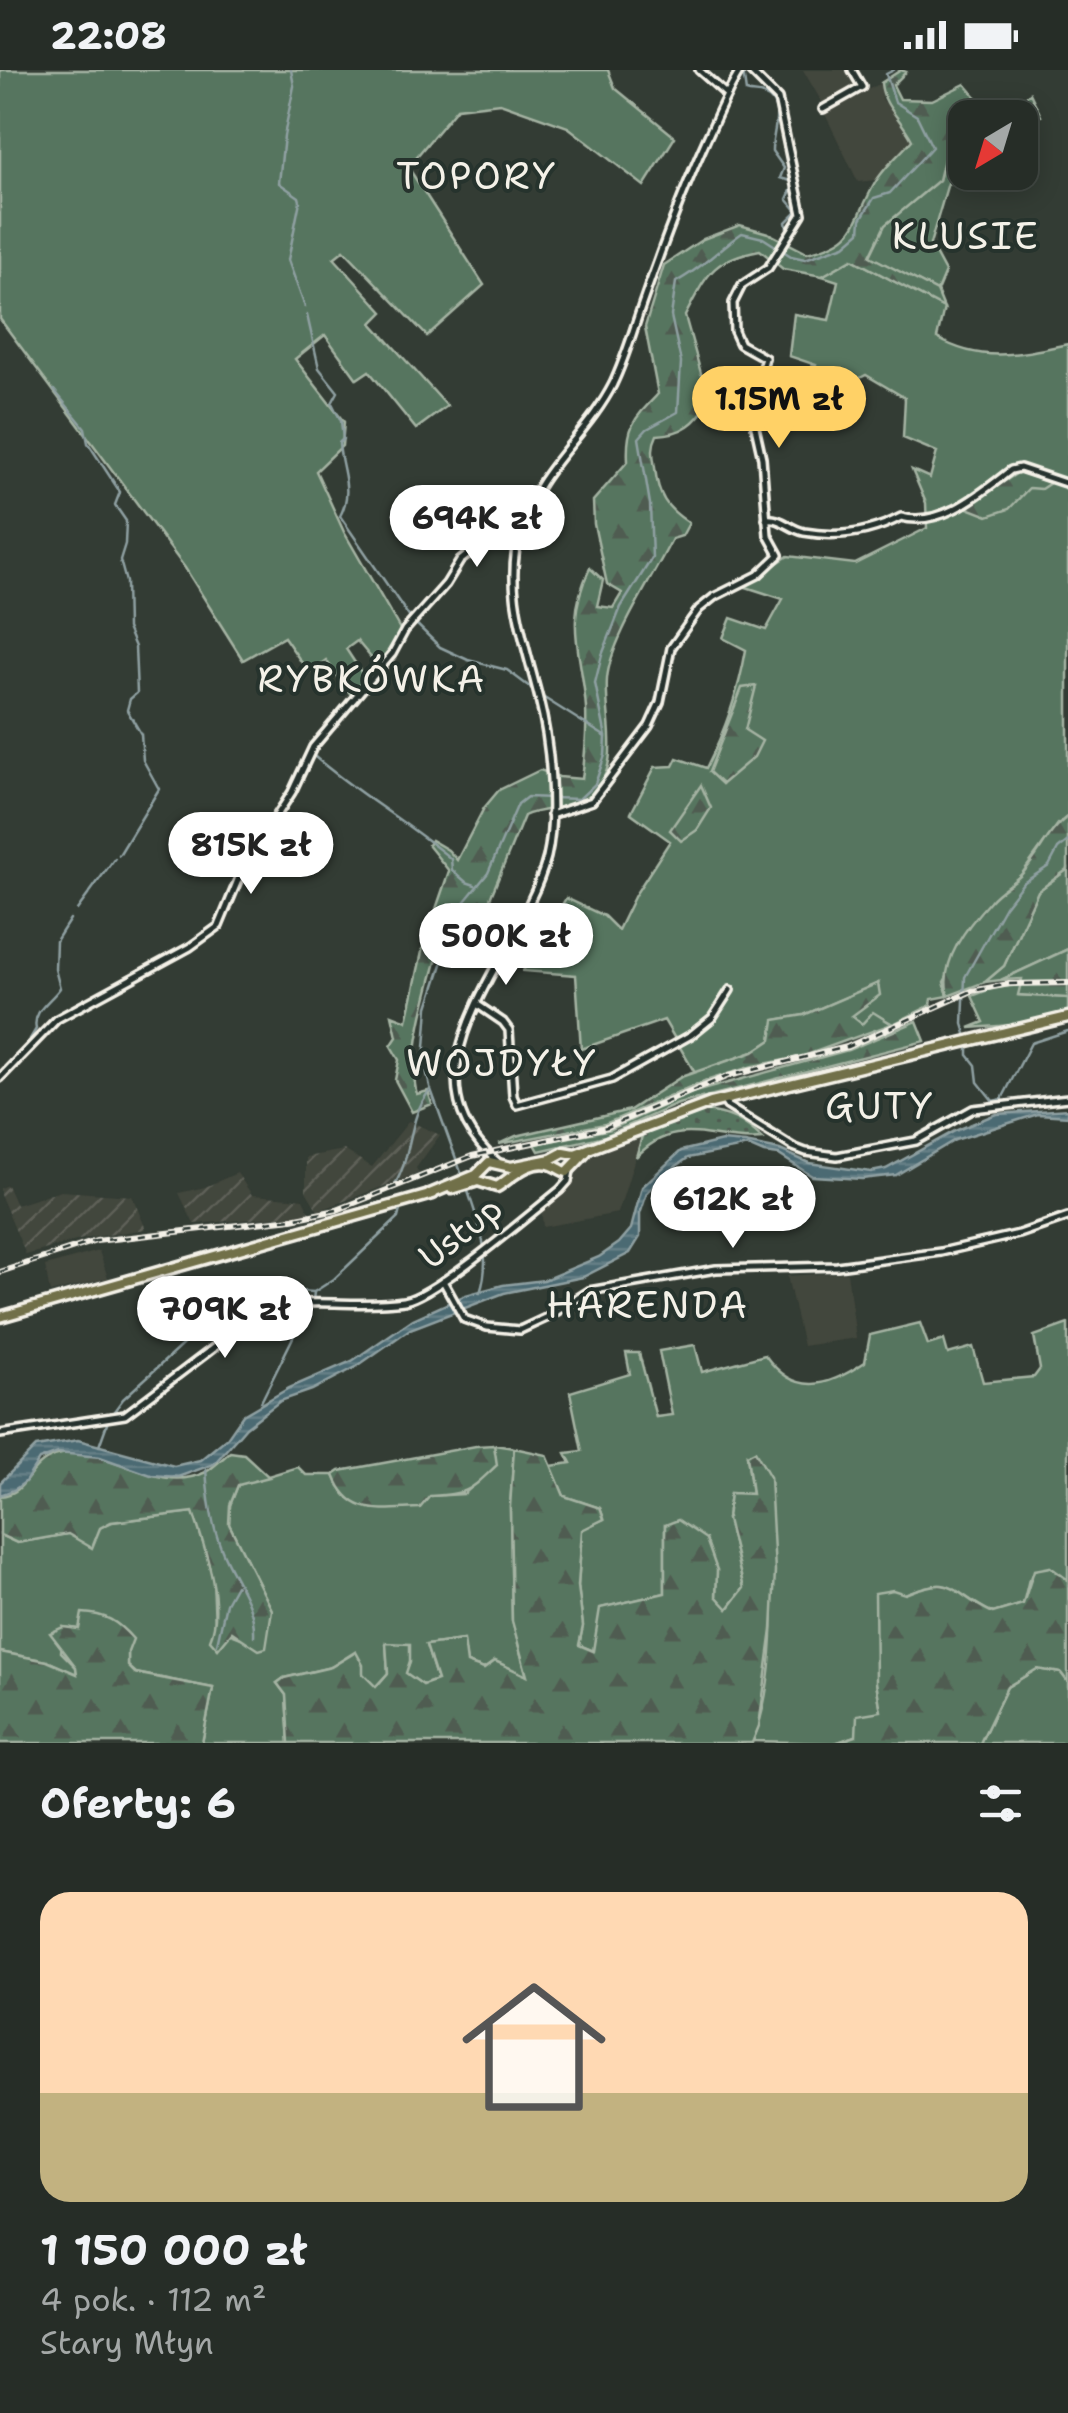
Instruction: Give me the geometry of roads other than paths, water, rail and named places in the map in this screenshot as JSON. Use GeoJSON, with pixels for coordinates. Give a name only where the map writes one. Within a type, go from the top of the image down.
{"type":"FeatureCollection","features":[{"type":"Feature","properties":{"kind":"main road"},"geometry":{"type":"LineString","coordinates":[[565,1164],[590,1149],[723,1099],[1068,1017]]}},
{"type":"Feature","properties":{"kind":"main road","name":"Ustup"},"geometry":{"type":"LineString","coordinates":[[504,1169],[565,1164]]}},
{"type":"Feature","properties":{"kind":"main road"},"geometry":{"type":"LineString","coordinates":[[484,1167],[504,1169],[497,1187],[485,1184],[484,1167]]}},
{"type":"Feature","properties":{"kind":"main road","name":"Ustup"},"geometry":{"type":"LineString","coordinates":[[0,1317],[430,1194],[464,1182],[484,1167]]}},
{"type":"Feature","properties":{"kind":"main road","name":"Ustup"},"geometry":{"type":"LineString","coordinates":[[464,1182],[485,1184]]}},
{"type":"Feature","properties":{"kind":"street"},"geometry":{"type":"LineString","coordinates":[[699,70],[727,95]]}},
{"type":"Feature","properties":{"kind":"street"},"geometry":{"type":"LineString","coordinates":[[504,1169],[487,1152],[461,1110],[454,1080],[458,1048],[543,869],[550,842],[542,710],[513,596],[515,553],[524,518],[545,474],[593,416],[614,380],[671,222],[741,70]]}},
{"type":"Feature","properties":{"kind":"street"},"geometry":{"type":"LineString","coordinates":[[551,811],[592,801],[649,726],[660,702],[671,648],[695,614],[714,597],[758,575],[779,554],[768,535],[762,458],[753,408],[764,356],[740,344],[734,331],[733,311],[742,284],[760,275],[802,214],[778,99],[749,70]]}},
{"type":"Feature","properties":{"kind":"street"},"geometry":{"type":"LineString","coordinates":[[823,109],[862,88],[852,70]]}},
{"type":"Feature","properties":{"kind":"street"},"geometry":{"type":"LineString","coordinates":[[766,519],[777,518],[804,532],[846,535],[880,528],[901,518],[913,520],[947,514],[1011,470],[1020,468],[1068,484]]}},
{"type":"Feature","properties":{"kind":"street"},"geometry":{"type":"LineString","coordinates":[[0,1078],[57,1019],[168,960],[219,926],[244,868],[292,792],[313,747],[392,654],[405,630],[460,561],[514,517],[524,518]]}},
{"type":"Feature","properties":{"kind":"street"},"geometry":{"type":"LineString","coordinates":[[478,1005],[509,1030],[517,1106],[612,1079],[691,1035],[712,1018],[730,990]]}},
{"type":"Feature","properties":{"kind":"street"},"geometry":{"type":"LineString","coordinates":[[723,1099],[793,1147],[837,1156],[916,1141],[973,1109],[1068,1098]]}},
{"type":"Feature","properties":{"kind":"street"},"geometry":{"type":"LineString","coordinates":[[484,1167],[487,1152]]}},
{"type":"Feature","properties":{"kind":"street","name":"Ustup"},"geometry":{"type":"LineString","coordinates":[[0,1434],[125,1415],[266,1308],[408,1300],[442,1281],[564,1186],[565,1164]]}},
{"type":"Feature","properties":{"kind":"street"},"geometry":{"type":"LineString","coordinates":[[442,1281],[461,1316],[487,1328],[518,1330],[546,1319],[589,1290],[716,1269],[835,1266],[930,1254],[1025,1233],[1068,1217]]}},
{"type":"Feature","properties":{"kind":"water"},"geometry":{"type":"Polygon","coordinates":[[[1068,1109],[1068,1116],[1038,1114],[955,1140],[896,1175],[862,1179],[812,1176],[779,1155],[748,1146],[688,1158],[647,1193],[640,1214],[640,1237],[630,1253],[583,1277],[504,1293],[410,1329],[356,1367],[312,1390],[280,1401],[246,1427],[214,1464],[178,1477],[151,1475],[100,1457],[58,1453],[39,1460],[25,1482],[0,1495],[0,1483],[36,1447],[78,1440],[174,1466],[200,1460],[227,1438],[243,1415],[289,1388],[352,1361],[413,1319],[466,1295],[544,1280],[599,1257],[631,1229],[642,1187],[681,1151],[722,1141],[745,1143],[780,1150],[809,1163],[871,1172],[886,1169],[955,1131],[996,1114],[1068,1109]]]}},
{"type":"Feature","properties":{"kind":"waterway"},"geometry":{"type":"LineString","coordinates":[[291,70],[294,86],[279,183],[300,201],[288,260],[305,307]]}},
{"type":"Feature","properties":{"kind":"waterway"},"geometry":{"type":"LineString","coordinates":[[463,1178],[424,1061],[428,1007],[461,906],[488,873],[518,804],[527,797],[579,799],[595,784],[605,755],[606,737],[595,683],[621,607],[652,558],[650,504],[639,438],[647,429],[678,412],[681,362],[671,316],[676,282],[742,233],[763,238],[791,256],[805,259],[845,245],[860,232],[861,219],[874,198],[890,193],[932,147],[917,116],[895,102],[886,74],[894,70]]}},
{"type":"Feature","properties":{"kind":"waterway"},"geometry":{"type":"LineString","coordinates":[[743,71],[746,92],[770,99],[776,112],[772,151],[784,168],[780,178],[791,181],[793,186],[787,199],[797,211],[786,222],[788,232]]}},
{"type":"Feature","properties":{"kind":"waterway"},"geometry":{"type":"LineString","coordinates":[[307,315],[319,368],[338,392],[332,403],[341,421],[343,439],[339,443],[346,489],[340,516],[410,618],[440,647],[468,660],[507,670],[535,691]]}},
{"type":"Feature","properties":{"kind":"waterway"},"geometry":{"type":"LineString","coordinates":[[54,390],[85,428],[88,443],[120,492],[115,505],[126,521],[120,560],[126,582],[127,628],[135,647],[137,693],[127,710],[141,734],[143,760],[159,789],[119,855]]}},
{"type":"Feature","properties":{"kind":"waterway"},"geometry":{"type":"LineString","coordinates":[[541,696],[606,737]]}},
{"type":"Feature","properties":{"kind":"waterway"},"geometry":{"type":"LineString","coordinates":[[315,757],[451,859],[452,870],[475,885]]}},
{"type":"Feature","properties":{"kind":"waterway"},"geometry":{"type":"LineString","coordinates":[[967,1037],[963,1024],[965,977],[1005,906],[1023,883],[1049,866],[1058,849],[1068,841]]}},
{"type":"Feature","properties":{"kind":"waterway"},"geometry":{"type":"LineString","coordinates":[[77,910],[115,858]]}},
{"type":"Feature","properties":{"kind":"waterway"},"geometry":{"type":"LineString","coordinates":[[30,1039],[39,1012],[60,988],[55,969],[56,941],[70,919]]}},
{"type":"Feature","properties":{"kind":"waterway"},"geometry":{"type":"LineString","coordinates":[[993,1101],[1002,1099],[1031,1043],[1068,1031]]}},
{"type":"Feature","properties":{"kind":"waterway"},"geometry":{"type":"LineString","coordinates":[[968,1046],[978,1082],[993,1101]]}},
{"type":"Feature","properties":{"kind":"waterway"},"geometry":{"type":"LineString","coordinates":[[394,1186],[417,1113],[430,1090]]}},
{"type":"Feature","properties":{"kind":"waterway"},"geometry":{"type":"LineString","coordinates":[[466,1185],[484,1252],[480,1293]]}},
{"type":"Feature","properties":{"kind":"waterway"},"geometry":{"type":"LineString","coordinates":[[313,1300],[314,1292],[334,1279],[398,1218],[400,1210]]}},
{"type":"Feature","properties":{"kind":"waterway"},"geometry":{"type":"LineString","coordinates":[[112,1414],[123,1399],[192,1336],[206,1331],[223,1316],[251,1308],[283,1290],[314,1292]]}},
{"type":"Feature","properties":{"kind":"waterway"},"geometry":{"type":"LineString","coordinates":[[261,1402],[308,1307]]}},
{"type":"Feature","properties":{"kind":"waterway"},"geometry":{"type":"LineString","coordinates":[[99,1446],[108,1421]]}},
{"type":"Feature","properties":{"kind":"waterway"},"geometry":{"type":"LineString","coordinates":[[206,1469],[215,1529],[247,1602],[254,1636]]}},
{"type":"Feature","properties":{"kind":"waterway"},"geometry":{"type":"LineString","coordinates":[[217,1644],[226,1603],[236,1585]]}},
{"type":"Feature","properties":{"kind":"railway"},"geometry":{"type":"LineString","coordinates":[[0,1272],[96,1241],[292,1219],[337,1210],[472,1156],[607,1127],[728,1076],[847,1047],[972,991],[1009,984],[1068,983]]}},
{"type":"Feature","properties":{"kind":"district","name":"TOPORY"},"geometry":{"type":"Point","coordinates":[477,175]}},
{"type":"Feature","properties":{"kind":"district","name":"KLUSIE"},"geometry":{"type":"Point","coordinates":[966,235]}},
{"type":"Feature","properties":{"kind":"district","name":"RYBKÓWKA"},"geometry":{"type":"Point","coordinates":[372,678]}},
{"type":"Feature","properties":{"kind":"district","name":"WOJDYŁY"},"geometry":{"type":"Point","coordinates":[502,1062]}},
{"type":"Feature","properties":{"kind":"district","name":"GUTY"},"geometry":{"type":"Point","coordinates":[880,1105]}},
{"type":"Feature","properties":{"kind":"district","name":"HARENDA"},"geometry":{"type":"Point","coordinates":[648,1304]}}]}
